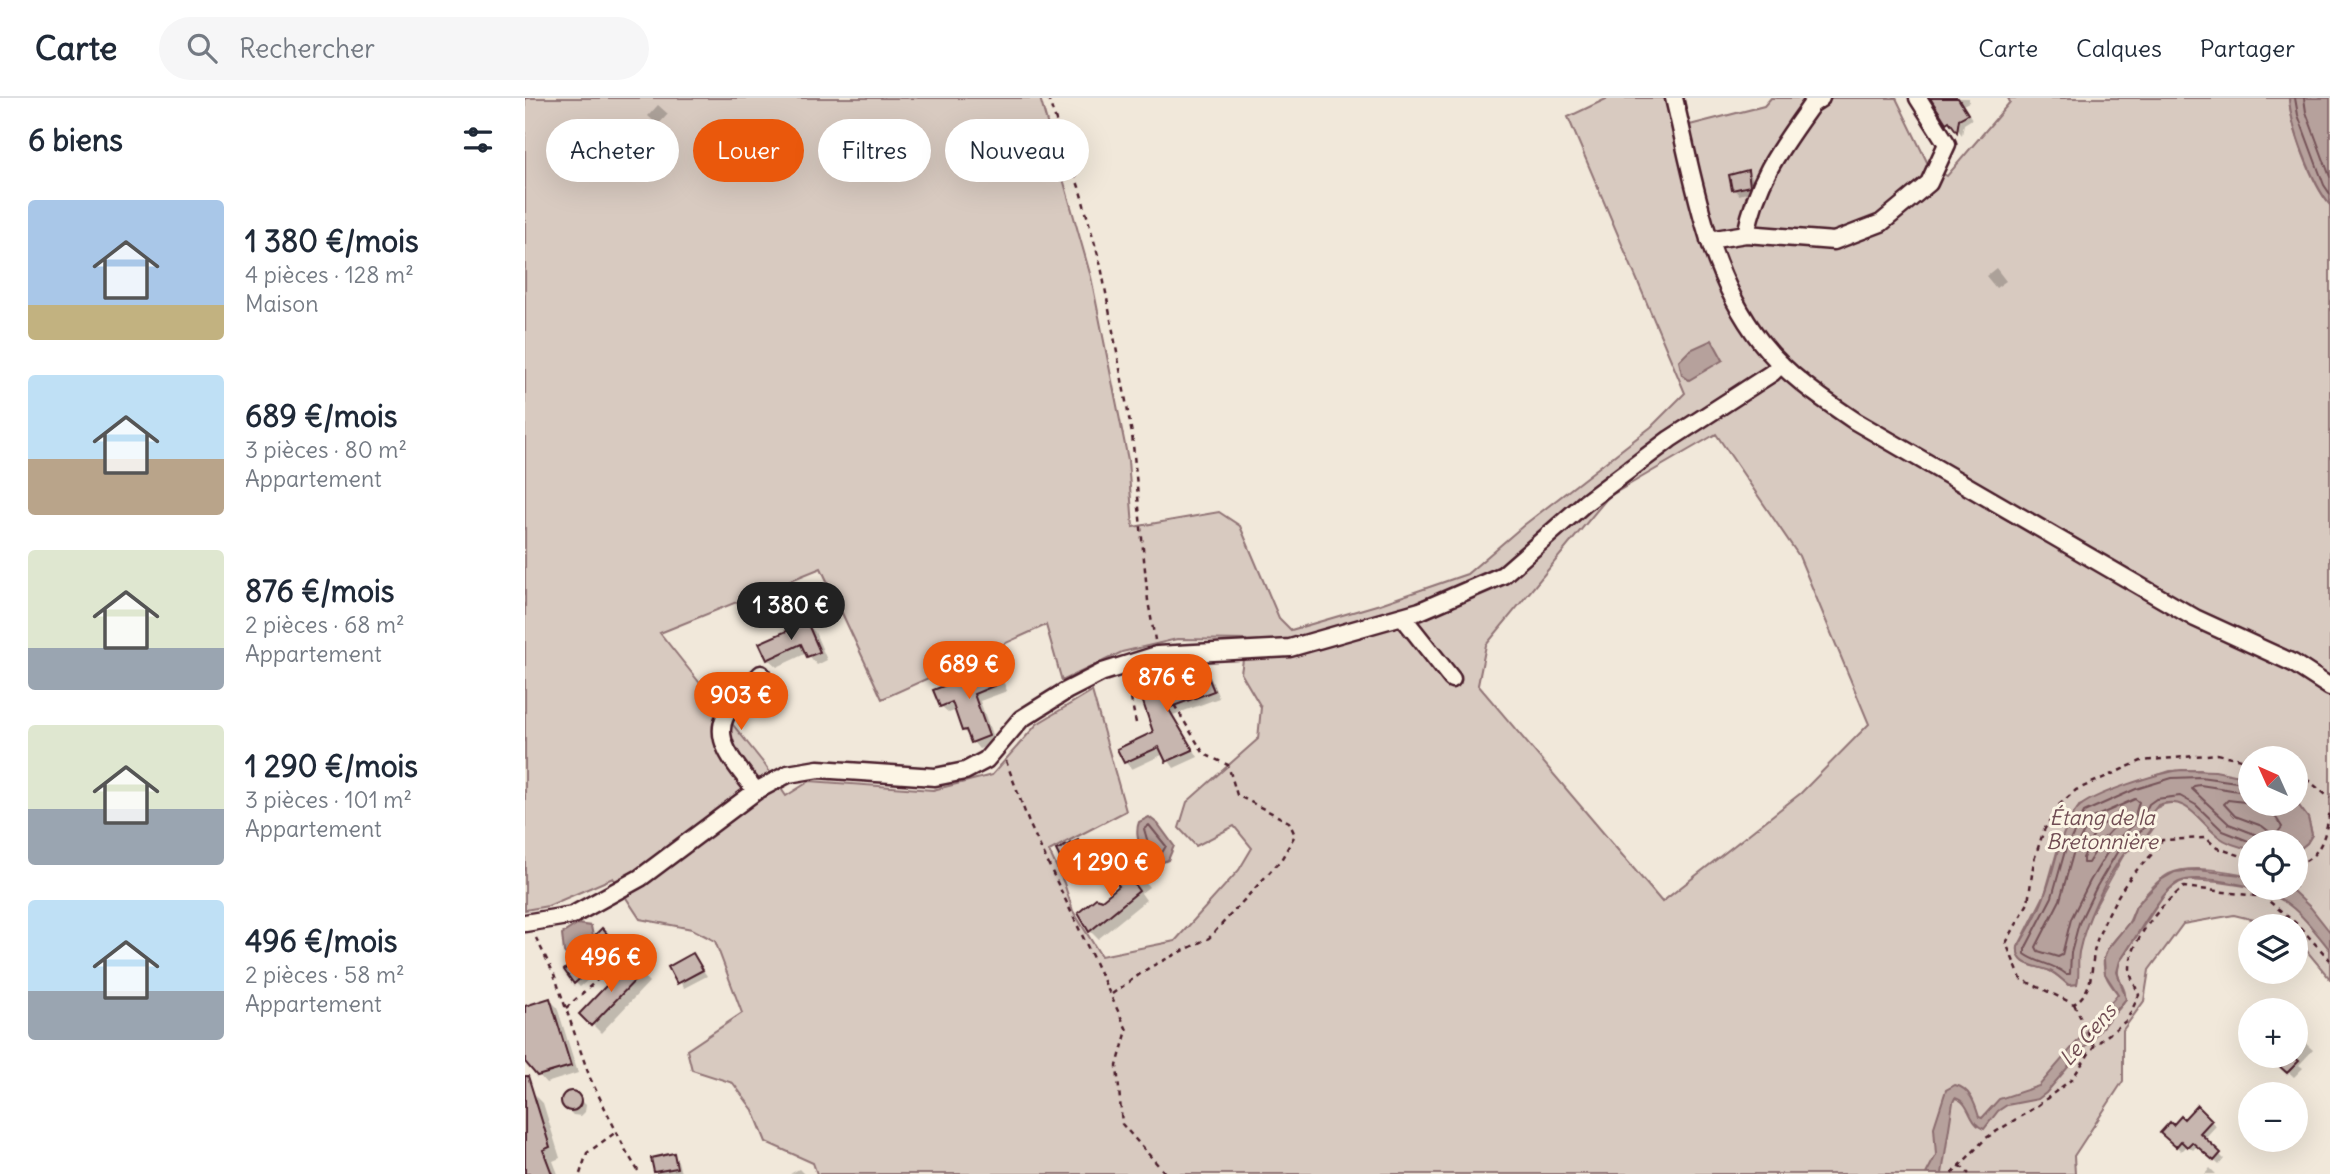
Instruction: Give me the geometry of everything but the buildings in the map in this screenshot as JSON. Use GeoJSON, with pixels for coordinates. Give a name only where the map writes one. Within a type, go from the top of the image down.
{"type":"FeatureCollection","features":[{"type":"Feature","properties":{"kind":"street"},"geometry":{"type":"LineString","coordinates":[[1674,98],[1709,240],[1735,302],[1761,342],[1812,392],[1866,428],[2195,618],[2293,663],[2330,687]]}},
{"type":"Feature","properties":{"kind":"street"},"geometry":{"type":"LineString","coordinates":[[1746,234],[1752,204],[1772,159],[1812,104],[1821,98]]}},
{"type":"Feature","properties":{"kind":"street"},"geometry":{"type":"LineString","coordinates":[[1709,240],[1746,234],[1835,241],[1881,223],[1929,183],[1947,144],[1918,98]]}},
{"type":"Feature","properties":{"kind":"street"},"geometry":{"type":"LineString","coordinates":[[527,923],[573,915],[640,878],[756,791],[788,774],[818,769],[935,777],[965,771],[986,760],[1021,719],[1103,672],[1157,655],[1290,648],[1420,611],[1503,575],[1585,503],[1670,439],[1772,373],[1781,364]]}},
{"type":"Feature","properties":{"kind":"street"},"geometry":{"type":"LineString","coordinates":[[1402,616],[1453,679]]}},
{"type":"Feature","properties":{"kind":"street"},"geometry":{"type":"LineString","coordinates":[[756,791],[721,737],[724,718],[761,674]]}},
{"type":"Feature","properties":{"kind":"path"},"geometry":{"type":"LineString","coordinates":[[1048,98],[1079,187],[1101,266],[1132,434],[1148,601],[1157,655],[1173,703],[1204,754],[1228,765],[1237,795],[1289,822],[1295,835],[1281,860],[1209,938],[1150,967],[1112,994]]}},
{"type":"Feature","properties":{"kind":"path"},"geometry":{"type":"LineString","coordinates":[[1125,665],[1137,728]]}},
{"type":"Feature","properties":{"kind":"path"},"geometry":{"type":"LineString","coordinates":[[1000,745],[1029,822],[1128,1030],[1117,1066],[1122,1124],[1167,1174]]}},
{"type":"Feature","properties":{"kind":"path"},"geometry":{"type":"LineString","coordinates":[[2095,1046],[2074,1004],[2021,979],[2006,943],[2028,903],[2034,860],[2044,830],[2059,805],[2076,790],[2141,761],[2217,754],[2238,758]]}},
{"type":"Feature","properties":{"kind":"path"},"geometry":{"type":"LineString","coordinates":[[2308,781],[2330,798]]}},
{"type":"Feature","properties":{"kind":"path"},"geometry":{"type":"LineString","coordinates":[[2308,860],[2317,853],[2324,840],[2330,811]]}},
{"type":"Feature","properties":{"kind":"path"},"geometry":{"type":"LineString","coordinates":[[2074,1004],[2082,998],[2090,985],[2096,943],[2127,881],[2162,841],[2206,838],[2217,848],[2238,855]]}},
{"type":"Feature","properties":{"kind":"path"},"geometry":{"type":"LineString","coordinates":[[1952,1174],[1986,1138],[2037,1106],[2072,1079],[2095,1046],[2127,1020],[2139,995],[2130,971],[2132,955],[2148,925],[2167,901],[2184,887],[2264,897],[2298,925],[2330,960]]}},
{"type":"Feature","properties":{"kind":"path"},"geometry":{"type":"LineString","coordinates":[[527,923],[554,974],[590,1077],[640,1174]]}},
{"type":"Feature","properties":{"kind":"path"},"geometry":{"type":"LineString","coordinates":[[566,1008],[627,953]]}},
{"type":"Feature","properties":{"kind":"path"},"geometry":{"type":"LineString","coordinates":[[580,1174],[586,1153],[617,1132]]}},
{"type":"Feature","properties":{"kind":"path"},"geometry":{"type":"LineString","coordinates":[[1960,1165],[1969,1174]]}},
{"type":"Feature","properties":{"kind":"shaded area"},"geometry":{"type":"Polygon","coordinates":[[[525,98],[1040,98],[1046,119],[945,119],[945,182],[1064,182],[1091,277],[1128,460],[1133,527],[1219,512],[1240,526],[1279,618],[1291,630],[1380,604],[1467,574],[1524,525],[1651,427],[1685,393],[1568,117],[1608,98],[1667,98],[1674,129],[1764,106],[1771,98],[1896,98],[1929,166],[1947,176],[2010,102],[2008,98],[2289,98],[2303,154],[2330,205],[2330,979],[2308,952],[2308,914],[2238,914],[2183,924],[2149,970],[2144,1001],[2123,1030],[2123,1081],[2074,1156],[2075,1174],[817,1174],[813,1163],[766,1142],[753,1110],[733,1083],[692,1070],[687,1050],[742,1013],[715,941],[692,929],[640,919],[613,878],[548,906],[525,910],[525,98]],[[1716,434],[1608,497],[1486,645],[1478,685],[1662,902],[1801,793],[1869,724],[1799,556],[1716,434]],[[821,568],[660,633],[765,765],[786,796],[810,781],[933,790],[992,775],[1037,724],[1092,691],[1126,811],[1049,851],[1073,911],[1101,956],[1175,941],[1239,870],[1252,848],[1234,826],[1196,846],[1179,828],[1187,802],[1258,739],[1261,707],[1241,673],[1246,640],[1177,639],[1122,652],[1062,681],[1046,625],[882,699],[821,568]],[[2238,746],[2238,776],[2200,770],[2170,771],[2079,806],[2058,848],[2045,894],[2018,947],[2018,954],[2024,962],[2053,972],[2068,985],[2077,984],[2078,954],[2085,925],[2124,854],[2154,827],[2154,809],[2178,802],[2192,810],[2219,837],[2238,844],[2238,874],[2198,869],[2177,871],[2161,880],[2144,896],[2105,955],[2105,974],[2118,994],[2108,1006],[2115,1013],[2125,998],[2118,970],[2120,961],[2167,891],[2180,882],[2187,880],[2238,885],[2238,900],[2308,900],[2308,841],[2312,834],[2308,818],[2308,746],[2238,746]]]}},
{"type":"Feature","properties":{"kind":"water"},"geometry":{"type":"Polygon","coordinates":[[[2289,98],[2330,98],[2330,205],[2303,154],[2289,98]]]}},
{"type":"Feature","properties":{"kind":"water"},"geometry":{"type":"Polygon","coordinates":[[[1712,340],[1723,360],[1689,380],[1682,375],[1679,361],[1690,350],[1712,340]]]}},
{"type":"Feature","properties":{"kind":"water","name":"Étang de la Bretonnière"},"geometry":{"type":"Polygon","coordinates":[[[2215,771],[2238,776],[2238,816],[2306,816],[2312,835],[2308,841],[2308,830],[2238,830],[2238,846],[2212,831],[2185,807],[2168,803],[2158,805],[2152,813],[2152,828],[2149,833],[2124,854],[2097,901],[2079,952],[2077,984],[2069,985],[2053,972],[2024,962],[2018,954],[2018,947],[2040,908],[2061,839],[2077,809],[2111,791],[2172,772],[2215,771]]]}},
{"type":"Feature","properties":{"kind":"water"},"geometry":{"type":"Polygon","coordinates":[[[1149,817],[1158,824],[1174,846],[1168,860],[1159,863],[1146,857],[1137,836],[1139,822],[1149,817]]]}},
{"type":"Feature","properties":{"kind":"water","name":"Le Cens"},"geometry":{"type":"Polygon","coordinates":[[[2198,870],[2238,875],[2238,884],[2195,879],[2179,882],[2172,887],[2156,906],[2120,961],[2117,972],[2126,999],[2046,1093],[2038,1099],[2007,1105],[1998,1111],[1984,1129],[1975,1123],[1964,1104],[1955,1098],[1942,1174],[1926,1174],[1936,1155],[1934,1127],[1946,1090],[1955,1085],[1965,1089],[1982,1118],[1999,1099],[2039,1086],[2118,994],[2105,974],[2104,959],[2107,950],[2131,920],[2136,906],[2161,880],[2175,872],[2198,870]]]}},
{"type":"Feature","properties":{"kind":"water"},"geometry":{"type":"Polygon","coordinates":[[[2282,900],[2303,900],[2311,908],[2330,932],[2330,950],[2308,924],[2308,914],[2300,914],[2282,900]]]}},
{"type":"Feature","properties":{"kind":"water"},"geometry":{"type":"Polygon","coordinates":[[[577,924],[591,926],[593,936],[575,953],[567,956],[562,934],[577,924]]]}}]}
